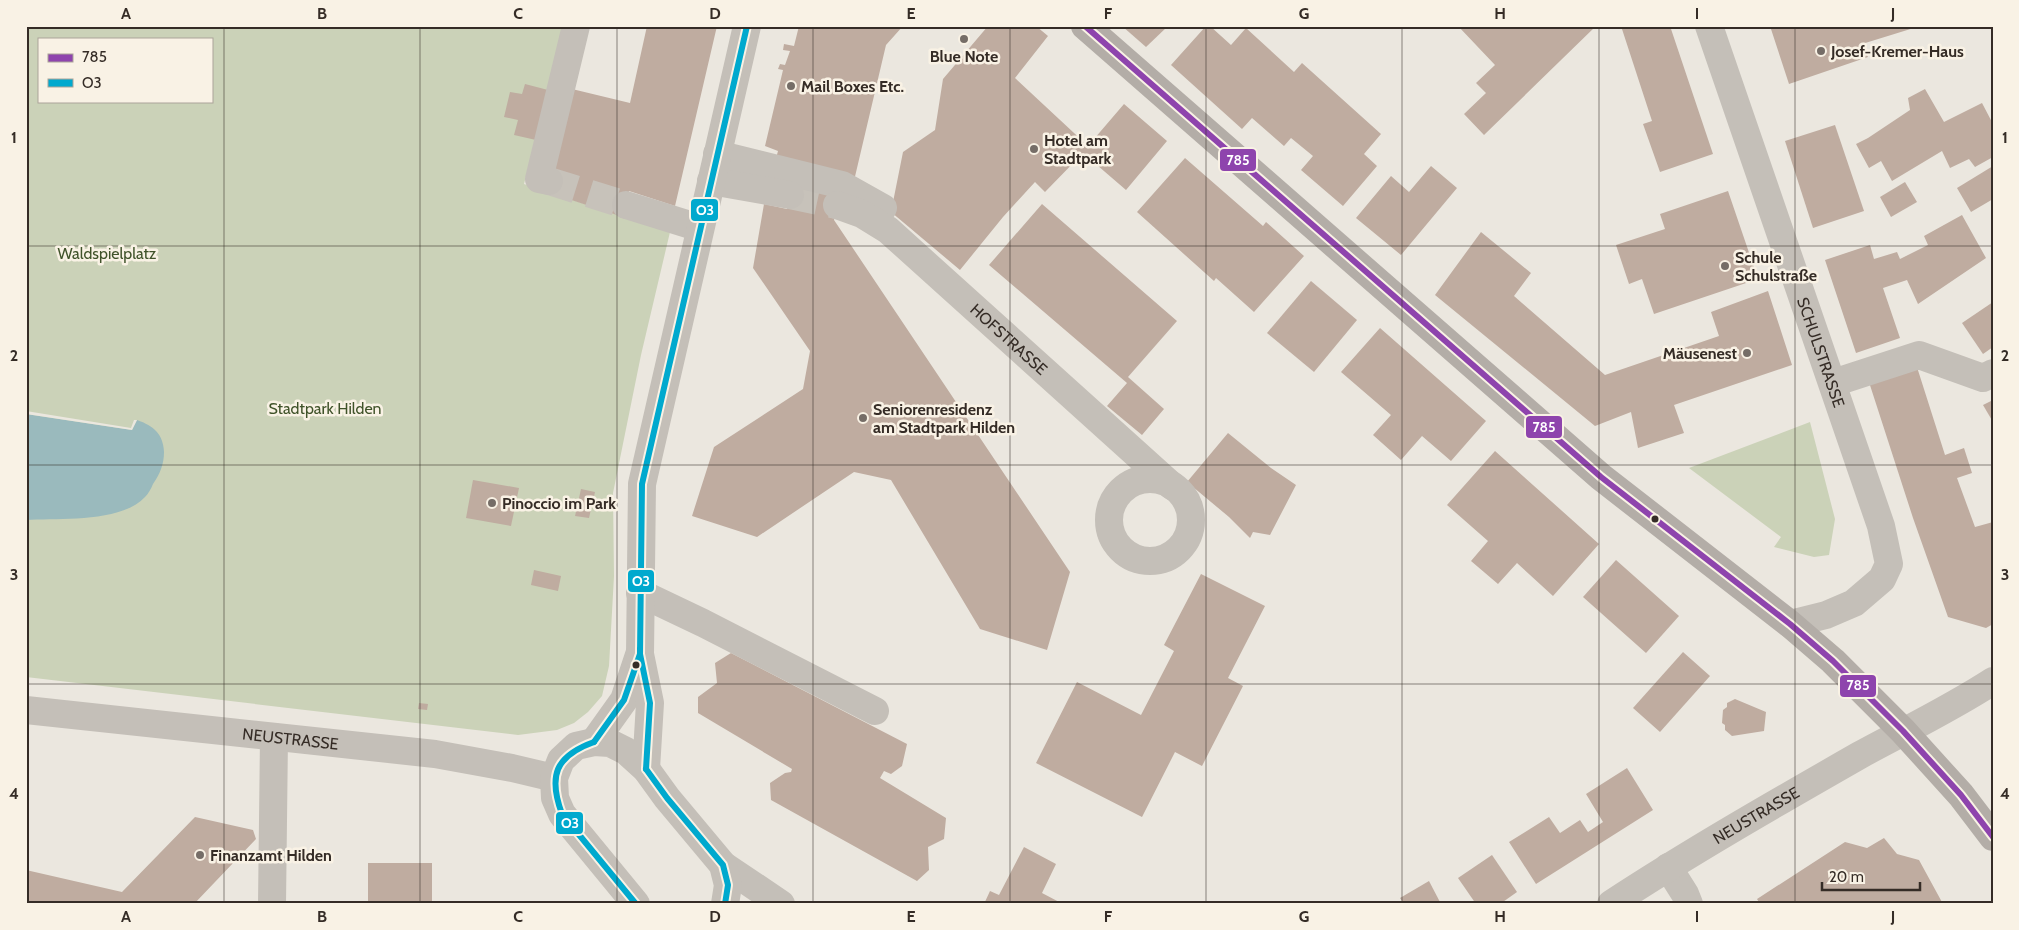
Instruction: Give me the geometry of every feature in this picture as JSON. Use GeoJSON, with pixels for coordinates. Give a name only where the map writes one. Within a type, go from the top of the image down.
{"type":"FeatureCollection","features":[{"type":"Feature","properties":{"kind":"main road"},"geometry":{"type":"LineString","coordinates":[[1085,26],[1602,477],[1736,584],[1790,624],[1833,661],[1903,731],[1961,795],[1993,837]]}},
{"type":"Feature","properties":{"kind":"street"},"geometry":{"type":"LineString","coordinates":[[550,182],[539,179],[576,26]]}},
{"type":"Feature","properties":{"kind":"street"},"geometry":{"type":"LineString","coordinates":[[646,768],[650,703],[640,654],[642,484],[716,154],[747,26]]}},
{"type":"Feature","properties":{"kind":"street","name":"SCHULSTRASSE"},"geometry":{"type":"LineString","coordinates":[[1709,26],[1881,526],[1889,564],[1882,579],[1854,603],[1826,615],[1790,624]]}},
{"type":"Feature","properties":{"kind":"street"},"geometry":{"type":"LineString","coordinates":[[716,154],[842,185],[891,212]]}},
{"type":"Feature","properties":{"kind":"street"},"geometry":{"type":"LineString","coordinates":[[711,181],[790,196]]}},
{"type":"Feature","properties":{"kind":"street"},"geometry":{"type":"LineString","coordinates":[[626,205],[700,228]]}},
{"type":"Feature","properties":{"kind":"street","name":"HOFSTRASSE"},"geometry":{"type":"LineString","coordinates":[[837,205],[862,214],[888,230],[1172,486]]}},
{"type":"Feature","properties":{"kind":"street"},"geometry":{"type":"LineString","coordinates":[[1833,383],[1919,355],[1984,378],[1993,372]]}},
{"type":"Feature","properties":{"kind":"street"},"geometry":{"type":"LineString","coordinates":[[640,593],[876,711]]}},
{"type":"Feature","properties":{"kind":"street"},"geometry":{"type":"LineString","coordinates":[[594,742],[624,700],[640,654]]}},
{"type":"Feature","properties":{"kind":"street","name":"NEUSTRASSE"},"geometry":{"type":"LineString","coordinates":[[1611,904],[1668,867],[1903,731],[1990,687]]}},
{"type":"Feature","properties":{"kind":"street","name":"NEUSTRASSE"},"geometry":{"type":"LineString","coordinates":[[26,710],[435,754],[554,778]]}},
{"type":"Feature","properties":{"kind":"street"},"geometry":{"type":"LineString","coordinates":[[272,904],[274,737]]}},
{"type":"Feature","properties":{"kind":"street"},"geometry":{"type":"LineString","coordinates":[[636,904],[562,814],[555,798],[554,778],[561,760],[576,746],[594,742],[610,743],[626,751],[646,768],[667,798],[723,865],[781,904]]}},
{"type":"Feature","properties":{"kind":"street"},"geometry":{"type":"LineString","coordinates":[[723,865],[728,885],[725,904]]}},
{"type":"Feature","properties":{"kind":"street"},"geometry":{"type":"LineString","coordinates":[[1668,867],[1689,904]]}},
{"type":"Feature","properties":{"kind":"green space","name":"Stadtpark Hilden"},"geometry":{"type":"Polygon","coordinates":[[[26,26],[564,26],[524,184],[670,232],[641,355],[613,493],[614,576],[609,666],[602,696],[588,712],[574,723],[557,730],[518,735],[26,677],[26,26]]]}},
{"type":"Feature","properties":{"kind":"green space"},"geometry":{"type":"Polygon","coordinates":[[[1810,422],[1835,519],[1829,555],[1814,557],[1774,547],[1781,537],[1689,468],[1810,422]]]}},
{"type":"Feature","properties":{"kind":"water"},"geometry":{"type":"Polygon","coordinates":[[[26,414],[132,430],[137,420],[143,422],[153,428],[162,440],[164,456],[160,473],[145,497],[121,511],[106,515],[72,519],[26,520],[26,414]]]}},
{"type":"Feature","properties":{"kind":"pier"},"geometry":{"type":"Polygon","coordinates":[[[26,411],[131,428],[134,420],[137,420],[132,430],[26,414],[26,411]]]}},
{"type":"Feature","properties":{"kind":"building"},"geometry":{"type":"Polygon","coordinates":[[[647,26],[717,26],[675,206],[629,191],[623,217],[547,192],[572,89],[630,103],[647,26]]]}},
{"type":"Feature","properties":{"kind":"building","name":"Seniorenresidenz am Stadtpark Hilden"},"geometry":{"type":"Polygon","coordinates":[[[799,26],[903,26],[886,45],[853,185],[843,183],[834,220],[1070,572],[1047,650],[980,629],[891,480],[854,472],[757,537],[692,516],[714,447],[803,389],[810,351],[753,268],[764,204],[787,209],[792,185],[770,180],[778,151],[765,146],[783,70],[778,69],[780,64],[785,65],[790,51],[783,50],[784,44],[794,46],[799,26]]]}},
{"type":"Feature","properties":{"kind":"building","name":"Hotel am Stadtpark"},"geometry":{"type":"Polygon","coordinates":[[[988,26],[1036,26],[1048,36],[1015,78],[1088,146],[1124,104],[1167,141],[1126,190],[1083,153],[1045,192],[1035,182],[1003,217],[960,270],[891,212],[903,152],[935,130],[943,79],[988,26]]]}},
{"type":"Feature","properties":{"kind":"building"},"geometry":{"type":"Polygon","coordinates":[[[1122,26],[1168,26],[1146,47],[1122,26]]]}},
{"type":"Feature","properties":{"kind":"building"},"geometry":{"type":"Polygon","coordinates":[[[1206,26],[1210,26],[1231,45],[1246,28],[1294,72],[1302,63],[1381,134],[1364,154],[1377,166],[1343,206],[1301,170],[1313,156],[1291,138],[1284,146],[1252,118],[1242,129],[1171,65],[1206,26]]]}},
{"type":"Feature","properties":{"kind":"building"},"geometry":{"type":"Polygon","coordinates":[[[1458,26],[1596,26],[1484,135],[1464,114],[1486,93],[1476,83],[1495,65],[1458,26]]]}},
{"type":"Feature","properties":{"kind":"building"},"geometry":{"type":"Polygon","coordinates":[[[1621,26],[1670,26],[1713,154],[1660,172],[1643,124],[1652,121],[1621,26]]]}},
{"type":"Feature","properties":{"kind":"building","name":"Josef-Kremer-Haus"},"geometry":{"type":"Polygon","coordinates":[[[1770,26],[1917,27],[1862,44],[1868,57],[1789,84],[1770,26]]]}},
{"type":"Feature","properties":{"kind":"building"},"geometry":{"type":"Polygon","coordinates":[[[525,84],[548,90],[536,140],[514,135],[518,120],[504,117],[510,92],[522,94],[525,84]]]}},
{"type":"Feature","properties":{"kind":"building"},"geometry":{"type":"Polygon","coordinates":[[[1925,89],[1944,122],[1982,103],[1993,124],[1993,157],[1975,167],[1969,159],[1950,168],[1942,151],[1892,181],[1881,161],[1869,168],[1856,144],[1910,110],[1908,98],[1925,89]]]}},
{"type":"Feature","properties":{"kind":"building"},"geometry":{"type":"Polygon","coordinates":[[[1835,125],[1864,211],[1813,228],[1785,141],[1835,125]]]}},
{"type":"Feature","properties":{"kind":"building"},"geometry":{"type":"Polygon","coordinates":[[[1185,158],[1263,226],[1266,222],[1304,256],[1254,312],[1216,278],[1214,281],[1137,212],[1185,158]]]}},
{"type":"Feature","properties":{"kind":"building"},"geometry":{"type":"Polygon","coordinates":[[[1431,166],[1457,188],[1401,255],[1356,218],[1391,176],[1409,192],[1431,166]]]}},
{"type":"Feature","properties":{"kind":"building"},"geometry":{"type":"Polygon","coordinates":[[[1993,166],[1993,199],[1971,212],[1957,188],[1993,166]]]}},
{"type":"Feature","properties":{"kind":"building"},"geometry":{"type":"Polygon","coordinates":[[[1905,182],[1917,202],[1891,217],[1880,197],[1905,182]]]}},
{"type":"Feature","properties":{"kind":"building"},"geometry":{"type":"Polygon","coordinates":[[[1728,191],[1758,279],[1654,314],[1642,279],[1629,284],[1616,245],[1665,229],[1660,214],[1728,191]]]}},
{"type":"Feature","properties":{"kind":"building"},"geometry":{"type":"Polygon","coordinates":[[[1042,204],[1177,321],[1128,377],[1164,409],[1142,435],[1107,406],[1127,383],[989,265],[1042,204]]]}},
{"type":"Feature","properties":{"kind":"building"},"geometry":{"type":"Polygon","coordinates":[[[1962,215],[1986,258],[1918,304],[1907,280],[1883,288],[1900,338],[1856,353],[1825,260],[1870,245],[1874,259],[1897,252],[1900,259],[1928,245],[1924,236],[1962,215]]]}},
{"type":"Feature","properties":{"kind":"building"},"geometry":{"type":"Polygon","coordinates":[[[1481,232],[1531,273],[1514,296],[1605,375],[1719,336],[1711,312],[1768,291],[1792,365],[1674,405],[1684,433],[1638,448],[1631,412],[1595,426],[1435,295],[1481,232]]]}},
{"type":"Feature","properties":{"kind":"building"},"geometry":{"type":"Polygon","coordinates":[[[1311,281],[1357,320],[1314,372],[1267,333],[1311,281]]]}},
{"type":"Feature","properties":{"kind":"building"},"geometry":{"type":"Polygon","coordinates":[[[1993,302],[1993,347],[1983,354],[1962,323],[1993,302]]]}},
{"type":"Feature","properties":{"kind":"building"},"geometry":{"type":"Polygon","coordinates":[[[1380,328],[1486,421],[1451,461],[1422,436],[1401,460],[1373,435],[1391,415],[1341,372],[1380,328]]]}},
{"type":"Feature","properties":{"kind":"building"},"geometry":{"type":"Polygon","coordinates":[[[1916,364],[1945,455],[1964,448],[1972,473],[1957,478],[1975,527],[1993,522],[1993,624],[1986,628],[1948,617],[1913,518],[1868,379],[1916,364]]]}},
{"type":"Feature","properties":{"kind":"building"},"geometry":{"type":"Polygon","coordinates":[[[1993,400],[1993,422],[1983,405],[1993,400]]]}},
{"type":"Feature","properties":{"kind":"building"},"geometry":{"type":"Polygon","coordinates":[[[1228,433],[1271,468],[1296,485],[1270,535],[1253,532],[1250,538],[1229,517],[1187,482],[1228,433]]]}},
{"type":"Feature","properties":{"kind":"building"},"geometry":{"type":"Polygon","coordinates":[[[1495,451],[1599,544],[1553,596],[1517,563],[1498,584],[1471,561],[1488,541],[1447,505],[1495,451]]]}},
{"type":"Feature","properties":{"kind":"building","name":"Pinoccio im Park"},"geometry":{"type":"Polygon","coordinates":[[[473,480],[519,488],[511,526],[466,518],[473,480]]]}},
{"type":"Feature","properties":{"kind":"building"},"geometry":{"type":"Polygon","coordinates":[[[581,489],[595,492],[589,518],[575,516],[581,489]]]}},
{"type":"Feature","properties":{"kind":"building"},"geometry":{"type":"Polygon","coordinates":[[[1616,560],[1679,616],[1646,653],[1583,597],[1616,560]]]}},
{"type":"Feature","properties":{"kind":"building"},"geometry":{"type":"Polygon","coordinates":[[[534,570],[561,576],[558,591],[531,585],[534,570]]]}},
{"type":"Feature","properties":{"kind":"building"},"geometry":{"type":"Polygon","coordinates":[[[1201,574],[1265,606],[1228,678],[1243,686],[1202,766],[1175,752],[1142,817],[1036,763],[1077,682],[1141,715],[1174,651],[1164,645],[1201,574]]]}},
{"type":"Feature","properties":{"kind":"building"},"geometry":{"type":"Polygon","coordinates":[[[1683,652],[1710,676],[1660,732],[1633,708],[1683,652]]]}},
{"type":"Feature","properties":{"kind":"building"},"geometry":{"type":"Polygon","coordinates":[[[731,653],[907,744],[902,766],[891,774],[884,771],[880,778],[946,818],[944,839],[928,847],[929,870],[917,881],[771,800],[770,783],[785,773],[791,772],[792,769],[698,713],[698,697],[717,683],[715,663],[731,653]]]}},
{"type":"Feature","properties":{"kind":"building"},"geometry":{"type":"Polygon","coordinates":[[[1735,699],[1766,712],[1764,731],[1732,736],[1725,730],[1725,725],[1722,723],[1723,710],[1727,707],[1727,703],[1735,699]]]}},
{"type":"Feature","properties":{"kind":"building"},"geometry":{"type":"Polygon","coordinates":[[[419,703],[428,704],[427,710],[418,709],[419,703]]]}},
{"type":"Feature","properties":{"kind":"building"},"geometry":{"type":"Polygon","coordinates":[[[1627,768],[1653,810],[1536,884],[1509,842],[1549,817],[1560,833],[1580,820],[1588,832],[1603,822],[1586,794],[1627,768]]]}},
{"type":"Feature","properties":{"kind":"building","name":"Finanzamt Hilden"},"geometry":{"type":"Polygon","coordinates":[[[195,817],[253,830],[256,839],[194,904],[26,904],[26,870],[122,892],[195,817]]]}},
{"type":"Feature","properties":{"kind":"building"},"geometry":{"type":"Polygon","coordinates":[[[1884,838],[1897,854],[1919,860],[1943,904],[1760,904],[1757,899],[1845,842],[1867,848],[1884,838]]]}},
{"type":"Feature","properties":{"kind":"building"},"geometry":{"type":"Polygon","coordinates":[[[1024,847],[1056,864],[1042,893],[1063,904],[984,904],[990,891],[999,895],[1024,847]]]}},
{"type":"Feature","properties":{"kind":"building"},"geometry":{"type":"Polygon","coordinates":[[[1492,855],[1517,892],[1500,904],[1476,904],[1458,878],[1492,855]]]}},
{"type":"Feature","properties":{"kind":"building"},"geometry":{"type":"Polygon","coordinates":[[[368,863],[432,863],[432,904],[368,904],[368,863]]]}},
{"type":"Feature","properties":{"kind":"building"},"geometry":{"type":"Polygon","coordinates":[[[1429,881],[1441,904],[1404,904],[1400,898],[1429,881]]]}},
{"type":"Feature","properties":{"kind":"building"},"geometry":{"type":"Polygon","coordinates":[[[579,901],[579,904],[515,904],[515,902],[579,901]]]}},
{"type":"Feature","properties":{"kind":"tunnel"},"geometry":{"type":"LineString","coordinates":[[549,181],[626,205]]}},
{"type":"Feature","properties":{"kind":"tunnel"},"geometry":{"type":"LineString","coordinates":[[790,195],[837,205]]}},
{"type":"Feature","properties":{"kind":"transit line","name":"O3"},"geometry":{"type":"LineString","coordinates":[[646,769],[650,703],[640,654],[642,484],[747,26]]}},
{"type":"Feature","properties":{"kind":"transit line","name":"785"},"geometry":{"type":"LineString","coordinates":[[1085,26],[1601,477],[1790,624],[1833,661],[1903,731],[1961,795],[1993,837]]}},
{"type":"Feature","properties":{"kind":"transit line","name":"O3"},"geometry":{"type":"LineString","coordinates":[[594,742],[624,700],[640,649]]}},
{"type":"Feature","properties":{"kind":"transit line","name":"O3"},"geometry":{"type":"LineString","coordinates":[[594,742],[571,754],[558,769],[556,778],[558,801],[562,814],[636,904]]}},
{"type":"Feature","properties":{"kind":"transit line","name":"O3"},"geometry":{"type":"LineString","coordinates":[[646,769],[667,798],[723,865],[728,885],[725,904]]}},
{"type":"Feature","properties":{"kind":"place","name":"Blue Note"},"geometry":{"type":"Point","coordinates":[964,39]}},
{"type":"Feature","properties":{"kind":"place","name":"Josef-Kremer-Haus"},"geometry":{"type":"Point","coordinates":[1821,51]}},
{"type":"Feature","properties":{"kind":"place","name":"Mail Boxes Etc."},"geometry":{"type":"Point","coordinates":[791,86]}},
{"type":"Feature","properties":{"kind":"place","name":"Hotel am Stadtpark"},"geometry":{"type":"Point","coordinates":[1034,149]}},
{"type":"Feature","properties":{"kind":"place","name":"Schule Schulstraße"},"geometry":{"type":"Point","coordinates":[1725,266]}},
{"type":"Feature","properties":{"kind":"place","name":"Mäusenest"},"geometry":{"type":"Point","coordinates":[1747,353]}},
{"type":"Feature","properties":{"kind":"place","name":"Seniorenresidenz am Stadtpark Hilden"},"geometry":{"type":"Point","coordinates":[863,418]}},
{"type":"Feature","properties":{"kind":"place","name":"Pinoccio im Park"},"geometry":{"type":"Point","coordinates":[492,503]}},
{"type":"Feature","properties":{"kind":"place","name":"Finanzamt Hilden"},"geometry":{"type":"Point","coordinates":[200,855]}},
{"type":"Feature","properties":{"kind":"park label","name":"Waldspielplatz"},"geometry":{"type":"Point","coordinates":[107,253]}}]}
